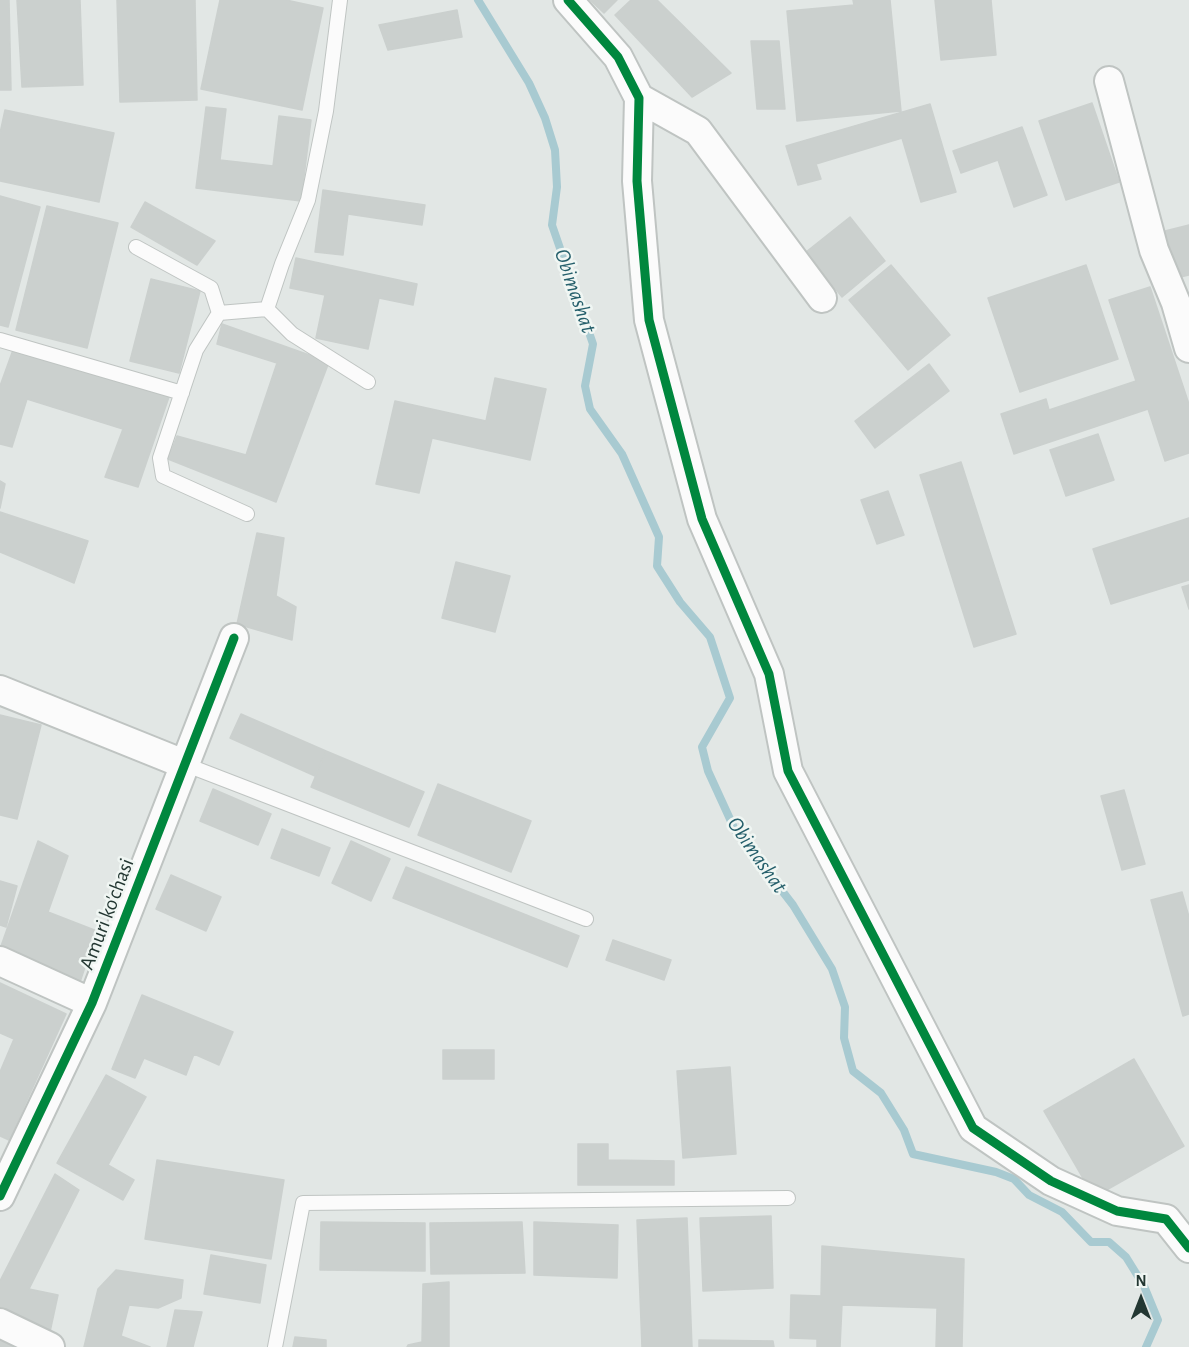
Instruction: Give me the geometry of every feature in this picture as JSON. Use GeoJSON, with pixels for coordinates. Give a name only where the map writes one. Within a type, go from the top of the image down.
{"type":"FeatureCollection","features":[{"type":"Feature","properties":{"kind":"street"},"geometry":{"type":"LineString","coordinates":[[568,0],[618,57],[639,98],[637,181],[649,320],[702,519],[769,674],[788,771],[973,1128],[1051,1180],[1117,1211],[1166,1219],[1189,1248]]}},
{"type":"Feature","properties":{"kind":"street"},"geometry":{"type":"LineString","coordinates":[[1109,81],[1154,250],[1182,302],[1189,348]]}},
{"type":"Feature","properties":{"kind":"street"},"geometry":{"type":"LineString","coordinates":[[639,98],[698,131],[822,298]]}},
{"type":"Feature","properties":{"kind":"street","name":"Amuri ko'chasi"},"geometry":{"type":"LineString","coordinates":[[0,1196],[92,1004],[234,638]]}},
{"type":"Feature","properties":{"kind":"street"},"geometry":{"type":"LineString","coordinates":[[0,690],[184,765]]}},
{"type":"Feature","properties":{"kind":"street"},"geometry":{"type":"LineString","coordinates":[[0,961],[92,1004]]}},
{"type":"Feature","properties":{"kind":"street"},"geometry":{"type":"LineString","coordinates":[[0,1323],[50,1347]]}},
{"type":"Feature","properties":{"kind":"lane"},"geometry":{"type":"LineString","coordinates":[[267,309],[282,264],[308,200],[326,111],[340,0]]}},
{"type":"Feature","properties":{"kind":"lane"},"geometry":{"type":"LineString","coordinates":[[136,248],[211,288],[219,313],[196,350],[160,458],[163,476],[247,514]]}},
{"type":"Feature","properties":{"kind":"lane"},"geometry":{"type":"LineString","coordinates":[[219,313],[267,309],[292,334],[368,382]]}},
{"type":"Feature","properties":{"kind":"lane"},"geometry":{"type":"LineString","coordinates":[[0,340],[182,393]]}},
{"type":"Feature","properties":{"kind":"lane"},"geometry":{"type":"LineString","coordinates":[[184,765],[586,919]]}},
{"type":"Feature","properties":{"kind":"lane"},"geometry":{"type":"LineString","coordinates":[[275,1347],[303,1203],[788,1198]]}},
{"type":"Feature","properties":{"kind":"building"},"geometry":{"type":"Polygon","coordinates":[[[0,0],[9,0],[11,90],[0,90],[0,0]]]}},
{"type":"Feature","properties":{"kind":"building"},"geometry":{"type":"Polygon","coordinates":[[[17,0],[80,0],[83,85],[22,87],[17,0]]]}},
{"type":"Feature","properties":{"kind":"building"},"geometry":{"type":"Polygon","coordinates":[[[117,0],[195,0],[197,100],[120,102],[117,0]]]}},
{"type":"Feature","properties":{"kind":"building"},"geometry":{"type":"Polygon","coordinates":[[[220,0],[286,0],[323,8],[302,110],[201,89],[220,0]]]}},
{"type":"Feature","properties":{"kind":"building"},"geometry":{"type":"Polygon","coordinates":[[[590,0],[617,0],[604,13],[590,0]]]}},
{"type":"Feature","properties":{"kind":"building"},"geometry":{"type":"Polygon","coordinates":[[[631,0],[657,0],[731,73],[692,97],[615,15],[631,0]]]}},
{"type":"Feature","properties":{"kind":"building"},"geometry":{"type":"Polygon","coordinates":[[[853,0],[890,0],[901,111],[797,121],[787,11],[854,5],[853,0]]]}},
{"type":"Feature","properties":{"kind":"building"},"geometry":{"type":"Polygon","coordinates":[[[935,0],[991,0],[996,55],[941,60],[935,0]]]}},
{"type":"Feature","properties":{"kind":"building"},"geometry":{"type":"Polygon","coordinates":[[[457,10],[462,37],[388,50],[379,25],[457,10]]]}},
{"type":"Feature","properties":{"kind":"building"},"geometry":{"type":"Polygon","coordinates":[[[751,41],[779,41],[785,109],[757,109],[751,41]]]}},
{"type":"Feature","properties":{"kind":"building"},"geometry":{"type":"Polygon","coordinates":[[[1092,103],[1119,182],[1066,200],[1039,121],[1092,103]]]}},
{"type":"Feature","properties":{"kind":"building"},"geometry":{"type":"Polygon","coordinates":[[[930,104],[956,192],[921,202],[902,138],[816,164],[821,179],[798,185],[786,146],[930,104]]]}},
{"type":"Feature","properties":{"kind":"building"},"geometry":{"type":"Polygon","coordinates":[[[206,107],[226,109],[220,160],[273,166],[279,116],[311,120],[301,201],[196,188],[206,107]]]}},
{"type":"Feature","properties":{"kind":"building"},"geometry":{"type":"Polygon","coordinates":[[[5,110],[114,133],[99,202],[0,181],[0,133],[5,110]]]}},
{"type":"Feature","properties":{"kind":"building"},"geometry":{"type":"Polygon","coordinates":[[[1022,127],[1047,195],[1014,207],[998,160],[961,173],[953,151],[1022,127]]]}},
{"type":"Feature","properties":{"kind":"building"},"geometry":{"type":"Polygon","coordinates":[[[323,190],[425,205],[422,225],[348,214],[343,255],[315,252],[323,190]]]}},
{"type":"Feature","properties":{"kind":"building"},"geometry":{"type":"Polygon","coordinates":[[[0,196],[40,207],[8,327],[0,325],[0,196]]]}},
{"type":"Feature","properties":{"kind":"building"},"geometry":{"type":"Polygon","coordinates":[[[145,202],[215,241],[197,265],[131,227],[145,202]]]}},
{"type":"Feature","properties":{"kind":"building"},"geometry":{"type":"Polygon","coordinates":[[[47,206],[118,223],[87,348],[16,330],[47,206]]]}},
{"type":"Feature","properties":{"kind":"building"},"geometry":{"type":"Polygon","coordinates":[[[850,217],[885,261],[842,297],[806,252],[850,217]]]}},
{"type":"Feature","properties":{"kind":"building"},"geometry":{"type":"Polygon","coordinates":[[[1189,225],[1189,275],[1176,278],[1157,233],[1189,225]]]}},
{"type":"Feature","properties":{"kind":"building"},"geometry":{"type":"Polygon","coordinates":[[[296,258],[417,284],[413,305],[379,298],[368,349],[316,338],[325,295],[290,288],[296,258]]]}},
{"type":"Feature","properties":{"kind":"building"},"geometry":{"type":"Polygon","coordinates":[[[891,265],[950,335],[908,370],[849,300],[891,265]]]}},
{"type":"Feature","properties":{"kind":"building"},"geometry":{"type":"Polygon","coordinates":[[[1086,265],[1118,359],[1020,392],[988,298],[1086,265]]]}},
{"type":"Feature","properties":{"kind":"building"},"geometry":{"type":"Polygon","coordinates":[[[151,279],[200,291],[179,373],[130,361],[151,279]]]}},
{"type":"Feature","properties":{"kind":"building"},"geometry":{"type":"Polygon","coordinates":[[[1150,287],[1189,404],[1189,453],[1165,461],[1148,409],[1014,454],[1001,414],[1046,399],[1049,410],[1136,381],[1109,300],[1150,287]]]}},
{"type":"Feature","properties":{"kind":"building"},"geometry":{"type":"Polygon","coordinates":[[[222,324],[329,362],[276,502],[168,459],[177,436],[246,455],[277,363],[217,344],[222,324]]]}},
{"type":"Feature","properties":{"kind":"building"},"geometry":{"type":"Polygon","coordinates":[[[13,350],[170,394],[138,487],[105,477],[123,429],[27,399],[12,447],[0,444],[0,386],[13,350]]]}},
{"type":"Feature","properties":{"kind":"building"},"geometry":{"type":"Polygon","coordinates":[[[929,364],[949,391],[875,448],[855,421],[929,364]]]}},
{"type":"Feature","properties":{"kind":"building"},"geometry":{"type":"Polygon","coordinates":[[[495,378],[546,389],[530,460],[432,438],[419,493],[376,484],[395,401],[486,421],[495,378]]]}},
{"type":"Feature","properties":{"kind":"building"},"geometry":{"type":"Polygon","coordinates":[[[1098,434],[1114,480],[1066,496],[1050,450],[1098,434]]]}},
{"type":"Feature","properties":{"kind":"building"},"geometry":{"type":"Polygon","coordinates":[[[961,462],[1016,634],[974,647],[920,475],[961,462]]]}},
{"type":"Feature","properties":{"kind":"building"},"geometry":{"type":"Polygon","coordinates":[[[0,481],[5,484],[0,508],[0,481]]]}},
{"type":"Feature","properties":{"kind":"building"},"geometry":{"type":"Polygon","coordinates":[[[888,491],[904,535],[877,544],[861,500],[888,491]]]}},
{"type":"Feature","properties":{"kind":"building"},"geometry":{"type":"Polygon","coordinates":[[[0,512],[88,541],[74,583],[0,552],[0,512]]]}},
{"type":"Feature","properties":{"kind":"building"},"geometry":{"type":"Polygon","coordinates":[[[1189,518],[1189,580],[1111,604],[1093,549],[1189,518]]]}},
{"type":"Feature","properties":{"kind":"building"},"geometry":{"type":"Polygon","coordinates":[[[257,533],[284,538],[276,596],[296,607],[292,640],[237,624],[257,533]]]}},
{"type":"Feature","properties":{"kind":"building"},"geometry":{"type":"Polygon","coordinates":[[[456,562],[510,576],[495,632],[442,618],[456,562]]]}},
{"type":"Feature","properties":{"kind":"building"},"geometry":{"type":"Polygon","coordinates":[[[1189,585],[1189,609],[1182,587],[1189,585]]]}},
{"type":"Feature","properties":{"kind":"building"},"geometry":{"type":"Polygon","coordinates":[[[241,714],[326,751],[315,776],[230,738],[241,714]]]}},
{"type":"Feature","properties":{"kind":"building"},"geometry":{"type":"Polygon","coordinates":[[[0,715],[41,725],[17,819],[0,815],[0,715]]]}},
{"type":"Feature","properties":{"kind":"building"},"geometry":{"type":"Polygon","coordinates":[[[326,751],[424,792],[409,827],[311,787],[326,751]]]}},
{"type":"Feature","properties":{"kind":"building"},"geometry":{"type":"Polygon","coordinates":[[[438,784],[531,821],[511,872],[418,835],[438,784]]]}},
{"type":"Feature","properties":{"kind":"building"},"geometry":{"type":"Polygon","coordinates":[[[213,789],[271,814],[258,845],[200,821],[213,789]]]}},
{"type":"Feature","properties":{"kind":"building"},"geometry":{"type":"Polygon","coordinates":[[[1124,790],[1145,864],[1122,870],[1101,796],[1124,790]]]}},
{"type":"Feature","properties":{"kind":"building"},"geometry":{"type":"Polygon","coordinates":[[[282,829],[330,848],[319,876],[271,858],[282,829]]]}},
{"type":"Feature","properties":{"kind":"building"},"geometry":{"type":"Polygon","coordinates":[[[38,841],[68,856],[48,912],[97,931],[78,988],[0,949],[38,841]]]}},
{"type":"Feature","properties":{"kind":"building"},"geometry":{"type":"Polygon","coordinates":[[[351,841],[390,859],[371,901],[332,883],[351,841]]]}},
{"type":"Feature","properties":{"kind":"building"},"geometry":{"type":"Polygon","coordinates":[[[406,867],[579,936],[567,967],[393,898],[406,867]]]}},
{"type":"Feature","properties":{"kind":"building"},"geometry":{"type":"Polygon","coordinates":[[[171,875],[221,897],[206,931],[156,909],[171,875]]]}},
{"type":"Feature","properties":{"kind":"building"},"geometry":{"type":"Polygon","coordinates":[[[0,881],[17,886],[6,927],[0,925],[0,881]]]}},
{"type":"Feature","properties":{"kind":"building"},"geometry":{"type":"Polygon","coordinates":[[[1182,892],[1189,917],[1189,1014],[1183,1016],[1151,900],[1182,892]]]}},
{"type":"Feature","properties":{"kind":"building"},"geometry":{"type":"Polygon","coordinates":[[[613,940],[671,960],[664,980],[606,960],[613,940]]]}},
{"type":"Feature","properties":{"kind":"building"},"geometry":{"type":"Polygon","coordinates":[[[0,983],[66,1014],[9,1140],[0,1136],[0,1072],[14,1039],[0,1033],[0,983]]]}},
{"type":"Feature","properties":{"kind":"building"},"geometry":{"type":"Polygon","coordinates":[[[142,995],[233,1032],[219,1065],[194,1054],[186,1075],[144,1058],[135,1078],[112,1069],[142,995]]]}},
{"type":"Feature","properties":{"kind":"building"},"geometry":{"type":"Polygon","coordinates":[[[443,1050],[494,1050],[494,1079],[443,1079],[443,1050]]]}},
{"type":"Feature","properties":{"kind":"building"},"geometry":{"type":"Polygon","coordinates":[[[1134,1059],[1184,1146],[1094,1197],[1044,1111],[1134,1059]]]}},
{"type":"Feature","properties":{"kind":"building"},"geometry":{"type":"Polygon","coordinates":[[[730,1067],[736,1154],[683,1158],[677,1071],[730,1067]]]}},
{"type":"Feature","properties":{"kind":"building"},"geometry":{"type":"Polygon","coordinates":[[[106,1075],[146,1097],[108,1165],[134,1180],[123,1200],[57,1163],[106,1075]]]}},
{"type":"Feature","properties":{"kind":"building"},"geometry":{"type":"Polygon","coordinates":[[[578,1144],[608,1144],[608,1160],[674,1161],[674,1185],[578,1185],[578,1144]]]}},
{"type":"Feature","properties":{"kind":"building"},"geometry":{"type":"Polygon","coordinates":[[[157,1160],[284,1180],[271,1259],[145,1239],[157,1160]]]}},
{"type":"Feature","properties":{"kind":"building"},"geometry":{"type":"Polygon","coordinates":[[[55,1174],[79,1190],[29,1289],[58,1295],[48,1341],[0,1324],[0,1281],[55,1174]]]}},
{"type":"Feature","properties":{"kind":"building"},"geometry":{"type":"Polygon","coordinates":[[[771,1216],[773,1288],[703,1291],[700,1218],[771,1216]]]}},
{"type":"Feature","properties":{"kind":"building"},"geometry":{"type":"Polygon","coordinates":[[[687,1218],[692,1347],[642,1347],[637,1220],[687,1218]]]}},
{"type":"Feature","properties":{"kind":"building"},"geometry":{"type":"Polygon","coordinates":[[[321,1222],[425,1223],[425,1271],[320,1270],[321,1222]]]}},
{"type":"Feature","properties":{"kind":"building"},"geometry":{"type":"Polygon","coordinates":[[[522,1222],[525,1273],[431,1274],[430,1223],[522,1222]]]}},
{"type":"Feature","properties":{"kind":"building"},"geometry":{"type":"Polygon","coordinates":[[[534,1222],[618,1225],[617,1278],[534,1275],[534,1222]]]}},
{"type":"Feature","properties":{"kind":"building"},"geometry":{"type":"Polygon","coordinates":[[[822,1246],[964,1259],[962,1347],[936,1347],[937,1308],[842,1305],[840,1347],[817,1347],[817,1339],[790,1338],[791,1295],[821,1296],[822,1246]]]}},
{"type":"Feature","properties":{"kind":"building"},"geometry":{"type":"Polygon","coordinates":[[[211,1255],[266,1265],[260,1303],[204,1294],[211,1255]]]}},
{"type":"Feature","properties":{"kind":"building"},"geometry":{"type":"Polygon","coordinates":[[[116,1270],[183,1280],[181,1298],[158,1308],[129,1305],[121,1336],[150,1347],[84,1347],[98,1289],[116,1270]]]}},
{"type":"Feature","properties":{"kind":"building"},"geometry":{"type":"Polygon","coordinates":[[[449,1282],[449,1347],[407,1347],[422,1342],[423,1284],[449,1282]]]}},
{"type":"Feature","properties":{"kind":"building"},"geometry":{"type":"Polygon","coordinates":[[[175,1310],[202,1312],[193,1347],[167,1347],[175,1310]]]}},
{"type":"Feature","properties":{"kind":"building"},"geometry":{"type":"Polygon","coordinates":[[[0,1334],[30,1347],[0,1347],[0,1334]]]}},
{"type":"Feature","properties":{"kind":"building"},"geometry":{"type":"Polygon","coordinates":[[[295,1337],[326,1340],[326,1347],[293,1347],[295,1337]]]}},
{"type":"Feature","properties":{"kind":"building"},"geometry":{"type":"Polygon","coordinates":[[[699,1340],[773,1341],[774,1347],[699,1347],[699,1340]]]}},
{"type":"Feature","properties":{"kind":"waterway","name":"Obimashat"},"geometry":{"type":"LineString","coordinates":[[478,0],[529,83],[545,118],[555,150],[557,187],[552,225],[593,344],[585,386],[590,409],[622,454],[659,537],[657,566],[680,602],[710,637],[730,698],[702,747],[708,771],[735,830],[793,905],[832,969],[845,1007],[844,1038],[853,1071],[881,1093],[904,1130],[913,1154],[996,1172],[1014,1179],[1029,1195],[1062,1212],[1091,1242],[1109,1242],[1126,1257],[1144,1286],[1158,1320],[1146,1347]]}},
{"type":"Feature","properties":{"kind":"cycle path"},"geometry":{"type":"LineString","coordinates":[[568,0],[618,57],[639,98],[637,181],[649,320],[702,519],[769,674],[788,771],[973,1128],[1051,1181],[1117,1211],[1166,1219],[1189,1248]]}},
{"type":"Feature","properties":{"kind":"cycle path"},"geometry":{"type":"LineString","coordinates":[[0,1196],[92,1003],[234,638]]}}]}
